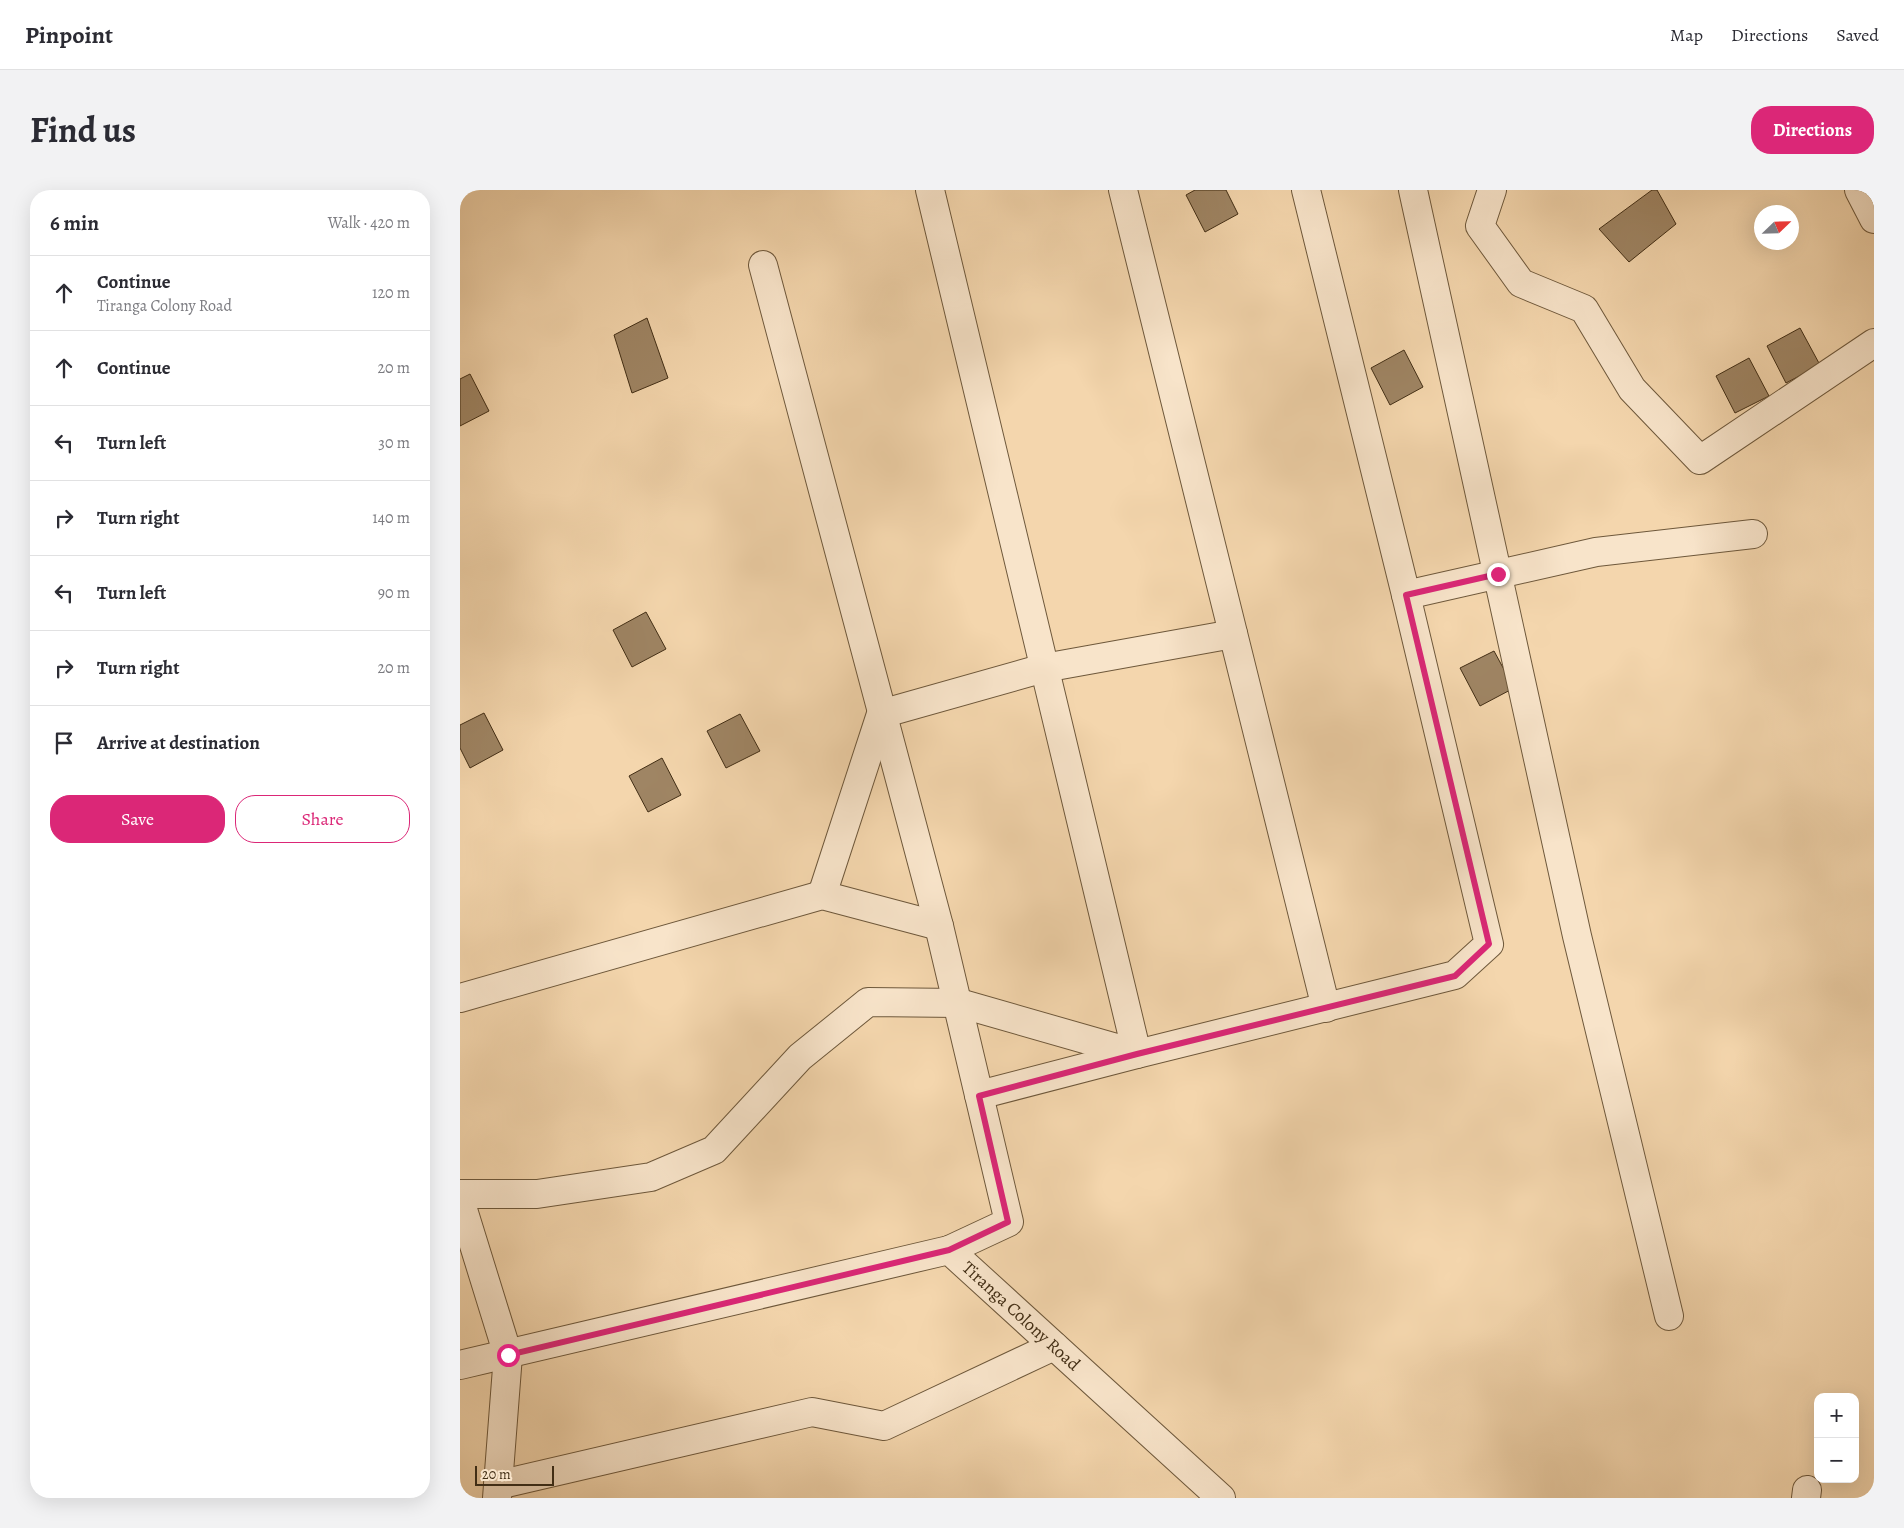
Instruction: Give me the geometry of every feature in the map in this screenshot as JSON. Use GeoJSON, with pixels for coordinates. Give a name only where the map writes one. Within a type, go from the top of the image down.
{"type":"FeatureCollection","features":[{"type":"Feature","properties":{"kind":"street"},"geometry":{"type":"LineString","coordinates":[[930,190],[1137,1054]]}},
{"type":"Feature","properties":{"kind":"street"},"geometry":{"type":"LineString","coordinates":[[1123,190],[1326,1008]]}},
{"type":"Feature","properties":{"kind":"street"},"geometry":{"type":"LineString","coordinates":[[979,1096],[1137,1054],[1455,976],[1489,944],[1406,595],[1306,190]]}},
{"type":"Feature","properties":{"kind":"street"},"geometry":{"type":"LineString","coordinates":[[1413,190],[1577,936],[1669,1316]]}},
{"type":"Feature","properties":{"kind":"street"},"geometry":{"type":"LineString","coordinates":[[1492,190],[1480,226],[1521,283],[1584,309],[1632,389],[1700,460],[1874,343]]}},
{"type":"Feature","properties":{"kind":"street"},"geometry":{"type":"LineString","coordinates":[[1859,190],[1874,219]]}},
{"type":"Feature","properties":{"kind":"street"},"geometry":{"type":"LineString","coordinates":[[763,265],[881,714],[940,926],[1008,1222],[949,1250]]}},
{"type":"Feature","properties":{"kind":"street"},"geometry":{"type":"LineString","coordinates":[[1406,595],[1596,552],[1753,534]]}},
{"type":"Feature","properties":{"kind":"street"},"geometry":{"type":"LineString","coordinates":[[881,714],[1044,668],[1233,634]]}},
{"type":"Feature","properties":{"kind":"street"},"geometry":{"type":"LineString","coordinates":[[822,895],[881,714]]}},
{"type":"Feature","properties":{"kind":"street"},"geometry":{"type":"LineString","coordinates":[[460,998],[822,895],[940,926]]}},
{"type":"Feature","properties":{"kind":"street"},"geometry":{"type":"LineString","coordinates":[[460,1194],[537,1194],[651,1177],[714,1150],[800,1057],[868,1002],[959,1003],[1137,1054]]}},
{"type":"Feature","properties":{"kind":"street"},"geometry":{"type":"LineString","coordinates":[[460,1200],[508,1355],[498,1492],[812,1412],[884,1426],[1054,1346]]}},
{"type":"Feature","properties":{"kind":"street","name":"Tiranga Colony Road"},"geometry":{"type":"LineString","coordinates":[[460,1365],[949,1250],[1221,1498]]}},
{"type":"Feature","properties":{"kind":"building"},"geometry":{"type":"Polygon","coordinates":[[[1195,190],[1226,190],[1238,214],[1205,232],[1186,195],[1195,190]]]}},
{"type":"Feature","properties":{"kind":"building"},"geometry":{"type":"Polygon","coordinates":[[[1652,190],[1657,190],[1676,224],[1629,262],[1599,229],[1652,190]]]}},
{"type":"Feature","properties":{"kind":"building"},"geometry":{"type":"Polygon","coordinates":[[[647,318],[668,378],[632,393],[614,335],[647,318]]]}},
{"type":"Feature","properties":{"kind":"building"},"geometry":{"type":"Polygon","coordinates":[[[1800,328],[1820,365],[1786,383],[1767,346],[1800,328]]]}},
{"type":"Feature","properties":{"kind":"building"},"geometry":{"type":"Polygon","coordinates":[[[1404,350],[1423,387],[1390,405],[1371,368],[1404,350]]]}},
{"type":"Feature","properties":{"kind":"building"},"geometry":{"type":"Polygon","coordinates":[[[1749,358],[1769,396],[1735,413],[1716,376],[1749,358]]]}},
{"type":"Feature","properties":{"kind":"building"},"geometry":{"type":"Polygon","coordinates":[[[470,374],[489,411],[460,426],[460,379],[470,374]]]}},
{"type":"Feature","properties":{"kind":"building"},"geometry":{"type":"Polygon","coordinates":[[[646,612],[666,649],[632,667],[613,630],[646,612]]]}},
{"type":"Feature","properties":{"kind":"building"},"geometry":{"type":"Polygon","coordinates":[[[1494,651],[1514,688],[1480,706],[1460,668],[1494,651]]]}},
{"type":"Feature","properties":{"kind":"building"},"geometry":{"type":"Polygon","coordinates":[[[484,713],[503,750],[470,768],[460,748],[460,725],[484,713]]]}},
{"type":"Feature","properties":{"kind":"building"},"geometry":{"type":"Polygon","coordinates":[[[740,714],[760,751],[726,768],[707,731],[740,714]]]}},
{"type":"Feature","properties":{"kind":"building"},"geometry":{"type":"Polygon","coordinates":[[[662,758],[681,795],[648,812],[629,776],[662,758]]]}},
{"type":"Feature","properties":{"kind":"route"},"geometry":{"type":"LineString","coordinates":[[508,1355],[949,1250],[1008,1222],[979,1096],[1137,1054],[1455,976],[1489,944],[1406,595],[1498,574]]}}]}
